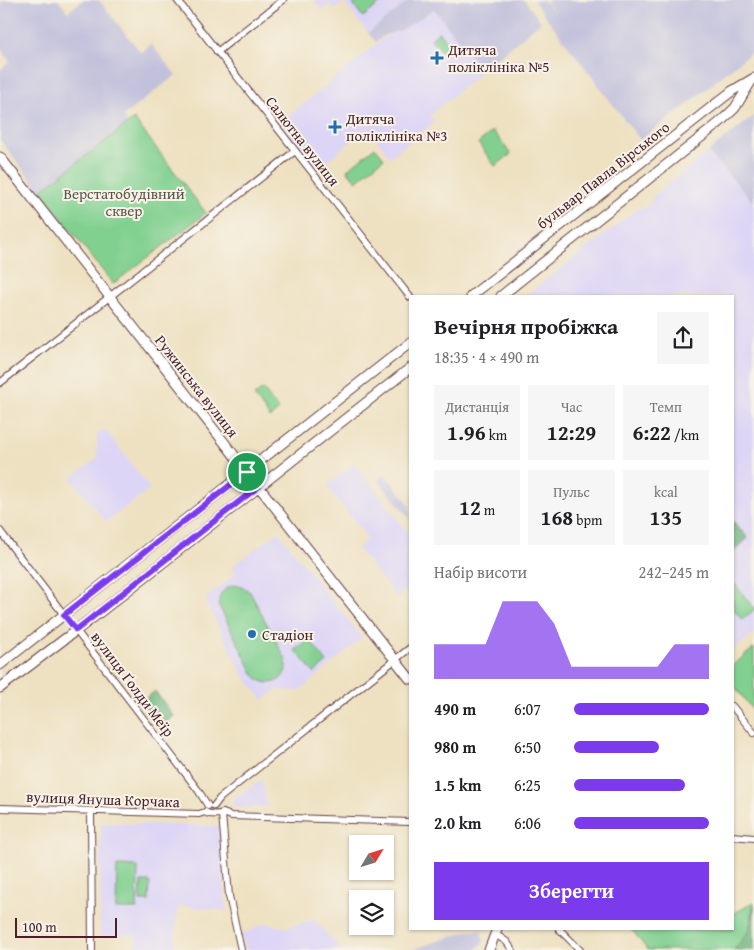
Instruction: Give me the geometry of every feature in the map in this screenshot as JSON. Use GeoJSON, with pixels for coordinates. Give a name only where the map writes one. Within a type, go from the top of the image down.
{"type":"FeatureCollection","features":[{"type":"Feature","properties":{"kind":"street","name":"Салютна вулиця"},"geometry":{"type":"LineString","coordinates":[[177,0],[409,297]]}},
{"type":"Feature","properties":{"kind":"street"},"geometry":{"type":"LineString","coordinates":[[217,52],[283,0]]}},
{"type":"Feature","properties":{"kind":"street","name":"бульвар Павла Вірського"},"geometry":{"type":"LineString","coordinates":[[472,295],[732,91],[754,78]]}},
{"type":"Feature","properties":{"kind":"street","name":"бульвар Павла Вірського"},"geometry":{"type":"LineString","coordinates":[[502,295],[719,123],[735,108],[754,78]]}},
{"type":"Feature","properties":{"kind":"street"},"geometry":{"type":"LineString","coordinates":[[0,383],[295,151]]}},
{"type":"Feature","properties":{"kind":"street","name":"Ружинська вулиця"},"geometry":{"type":"LineString","coordinates":[[0,157],[409,678]]}},
{"type":"Feature","properties":{"kind":"street"},"geometry":{"type":"LineString","coordinates":[[0,665],[409,344]]}},
{"type":"Feature","properties":{"kind":"street"},"geometry":{"type":"LineString","coordinates":[[0,688],[409,369]]}},
{"type":"Feature","properties":{"kind":"street","name":"вулиця Ґолди Меїр"},"geometry":{"type":"LineString","coordinates":[[0,531],[198,790],[209,808]]}},
{"type":"Feature","properties":{"kind":"street"},"geometry":{"type":"LineString","coordinates":[[209,808],[234,786],[409,649]]}},
{"type":"Feature","properties":{"kind":"street"},"geometry":{"type":"LineString","coordinates":[[734,709],[754,734]]}},
{"type":"Feature","properties":{"kind":"street"},"geometry":{"type":"LineString","coordinates":[[209,808],[222,807],[224,810],[222,813],[229,896],[241,950]]}},
{"type":"Feature","properties":{"kind":"street","name":"вулиця Януша Корчака"},"geometry":{"type":"LineString","coordinates":[[0,808],[199,814],[209,808]]}},
{"type":"Feature","properties":{"kind":"street","name":"вулиця Януша Корчака"},"geometry":{"type":"LineString","coordinates":[[209,808],[208,814],[222,813]]}},
{"type":"Feature","properties":{"kind":"street"},"geometry":{"type":"LineString","coordinates":[[91,811],[92,950]]}},
{"type":"Feature","properties":{"kind":"street"},"geometry":{"type":"LineString","coordinates":[[222,813],[231,816],[409,822]]}},
{"type":"Feature","properties":{"kind":"street"},"geometry":{"type":"LineString","coordinates":[[734,836],[754,838]]}},
{"type":"Feature","properties":{"kind":"street"},"geometry":{"type":"LineString","coordinates":[[560,930],[580,950]]}},
{"type":"Feature","properties":{"kind":"street"},"geometry":{"type":"LineString","coordinates":[[489,950],[496,931],[512,950]]}},
{"type":"Feature","properties":{"kind":"shaded area"},"geometry":{"type":"Polygon","coordinates":[[[5,0],[58,0],[68,12],[83,0],[99,0],[141,53],[151,44],[176,75],[123,116],[128,123],[40,191],[0,140],[0,70],[10,62],[0,47],[0,4],[5,0]]]}},
{"type":"Feature","properties":{"kind":"shaded area"},"geometry":{"type":"Polygon","coordinates":[[[314,0],[410,0],[368,33],[343,2],[334,10],[330,4],[322,11],[314,0]]]}},
{"type":"Feature","properties":{"kind":"shaded area"},"geometry":{"type":"Polygon","coordinates":[[[410,0],[524,0],[541,22],[497,58],[476,64],[434,9],[402,30],[385,35],[376,42],[368,33],[410,0]]]}},
{"type":"Feature","properties":{"kind":"shaded area"},"geometry":{"type":"Polygon","coordinates":[[[533,0],[544,0],[555,14],[546,0],[754,0],[754,50],[640,140],[533,0]]]}},
{"type":"Feature","properties":{"kind":"shaded area"},"geometry":{"type":"Polygon","coordinates":[[[434,9],[482,71],[430,115],[434,122],[390,157],[368,128],[317,169],[280,123],[385,37],[402,30],[434,9]]]}},
{"type":"Feature","properties":{"kind":"shaded area"},"geometry":{"type":"Polygon","coordinates":[[[754,116],[754,203],[708,152],[754,116]]]}},
{"type":"Feature","properties":{"kind":"shaded area"},"geometry":{"type":"Polygon","coordinates":[[[708,152],[754,203],[754,633],[734,649],[734,295],[526,295],[636,210],[649,206],[652,197],[708,152]]]}},
{"type":"Feature","properties":{"kind":"shaded area"},"geometry":{"type":"Polygon","coordinates":[[[105,429],[150,489],[106,522],[71,478],[97,459],[97,435],[105,429]]]}},
{"type":"Feature","properties":{"kind":"shaded area"},"geometry":{"type":"Polygon","coordinates":[[[355,464],[409,534],[409,588],[397,598],[357,548],[368,539],[327,486],[355,464]]]}},
{"type":"Feature","properties":{"kind":"shaded area"},"geometry":{"type":"Polygon","coordinates":[[[385,474],[409,504],[409,518],[378,480],[385,474]]]}},
{"type":"Feature","properties":{"kind":"shaded area"},"geometry":{"type":"Polygon","coordinates":[[[278,532],[362,637],[299,691],[277,690],[263,700],[244,676],[206,602],[206,598],[236,574],[232,567],[278,532]]]}},
{"type":"Feature","properties":{"kind":"shaded area"},"geometry":{"type":"Polygon","coordinates":[[[262,780],[267,806],[235,808],[232,802],[236,797],[262,780]]]}},
{"type":"Feature","properties":{"kind":"shaded area"},"geometry":{"type":"Polygon","coordinates":[[[101,823],[220,826],[226,911],[179,905],[175,930],[175,950],[136,950],[135,934],[100,936],[101,823]]]}},
{"type":"Feature","properties":{"kind":"shaded area"},"geometry":{"type":"Polygon","coordinates":[[[314,919],[341,950],[246,950],[241,935],[265,923],[287,928],[314,919]]]}},
{"type":"Feature","properties":{"kind":"shaded area"},"geometry":{"type":"Polygon","coordinates":[[[481,930],[484,942],[475,950],[411,950],[468,931],[481,930]]]}},
{"type":"Feature","properties":{"kind":"green space"},"geometry":{"type":"Polygon","coordinates":[[[359,0],[380,0],[382,2],[363,17],[353,4],[359,0]]]}},
{"type":"Feature","properties":{"kind":"green space"},"geometry":{"type":"Polygon","coordinates":[[[439,32],[451,46],[443,53],[431,39],[439,32]]]}},
{"type":"Feature","properties":{"kind":"green space","name":"Верстатобудівний сквер"},"geometry":{"type":"Polygon","coordinates":[[[134,119],[206,213],[113,284],[40,191],[134,119]]]}},
{"type":"Feature","properties":{"kind":"green space"},"geometry":{"type":"Polygon","coordinates":[[[493,131],[511,154],[495,166],[478,143],[493,131]]]}},
{"type":"Feature","properties":{"kind":"green space"},"geometry":{"type":"Polygon","coordinates":[[[375,147],[384,158],[356,181],[347,170],[375,147]]]}},
{"type":"Feature","properties":{"kind":"green space"},"geometry":{"type":"Polygon","coordinates":[[[263,389],[279,410],[270,418],[254,396],[263,389]]]}},
{"type":"Feature","properties":{"kind":"green space"},"geometry":{"type":"Polygon","coordinates":[[[734,522],[748,538],[734,551],[734,522]]]}},
{"type":"Feature","properties":{"kind":"green space"},"geometry":{"type":"Polygon","coordinates":[[[734,583],[754,608],[742,620],[734,609],[734,583]]]}},
{"type":"Feature","properties":{"kind":"green space","name":"Стадіон"},"geometry":{"type":"Polygon","coordinates":[[[236,585],[250,592],[286,660],[285,673],[281,678],[271,683],[259,680],[254,675],[219,606],[223,592],[228,587],[236,585]]]}},
{"type":"Feature","properties":{"kind":"green space"},"geometry":{"type":"Polygon","coordinates":[[[309,639],[327,662],[314,673],[295,650],[309,639]]]}},
{"type":"Feature","properties":{"kind":"green space"},"geometry":{"type":"Polygon","coordinates":[[[754,648],[754,712],[734,685],[734,664],[754,648]]]}},
{"type":"Feature","properties":{"kind":"green space"},"geometry":{"type":"Polygon","coordinates":[[[155,691],[174,716],[161,727],[141,702],[155,691]]]}},
{"type":"Feature","properties":{"kind":"green space"},"geometry":{"type":"Polygon","coordinates":[[[117,866],[138,867],[137,909],[116,909],[117,866]]]}},
{"type":"Feature","properties":{"kind":"green space"},"geometry":{"type":"Polygon","coordinates":[[[141,882],[150,882],[149,901],[140,901],[141,882]]]}},
{"type":"Feature","properties":{"kind":"green space"},"geometry":{"type":"Polygon","coordinates":[[[754,902],[749,931],[734,950],[648,950],[632,930],[734,930],[734,913],[754,902]]]}},
{"type":"Feature","properties":{"kind":"green space"},"geometry":{"type":"Polygon","coordinates":[[[754,905],[754,950],[734,950],[749,931],[754,905]]]}},
{"type":"Feature","properties":{"kind":"place","name":"Дитяча поліклініка №5"},"geometry":{"type":"Point","coordinates":[437,58]}},
{"type":"Feature","properties":{"kind":"place","name":"Дитяча поліклініка №3"},"geometry":{"type":"Point","coordinates":[335,127]}},
{"type":"Feature","properties":{"kind":"place","name":"Стадіон"},"geometry":{"type":"Point","coordinates":[252,634]}},
{"type":"Feature","properties":{"kind":"route"},"geometry":{"type":"LineString","coordinates":[[247,472],[259,486],[76,630],[64,615],[247,472]]}}]}
